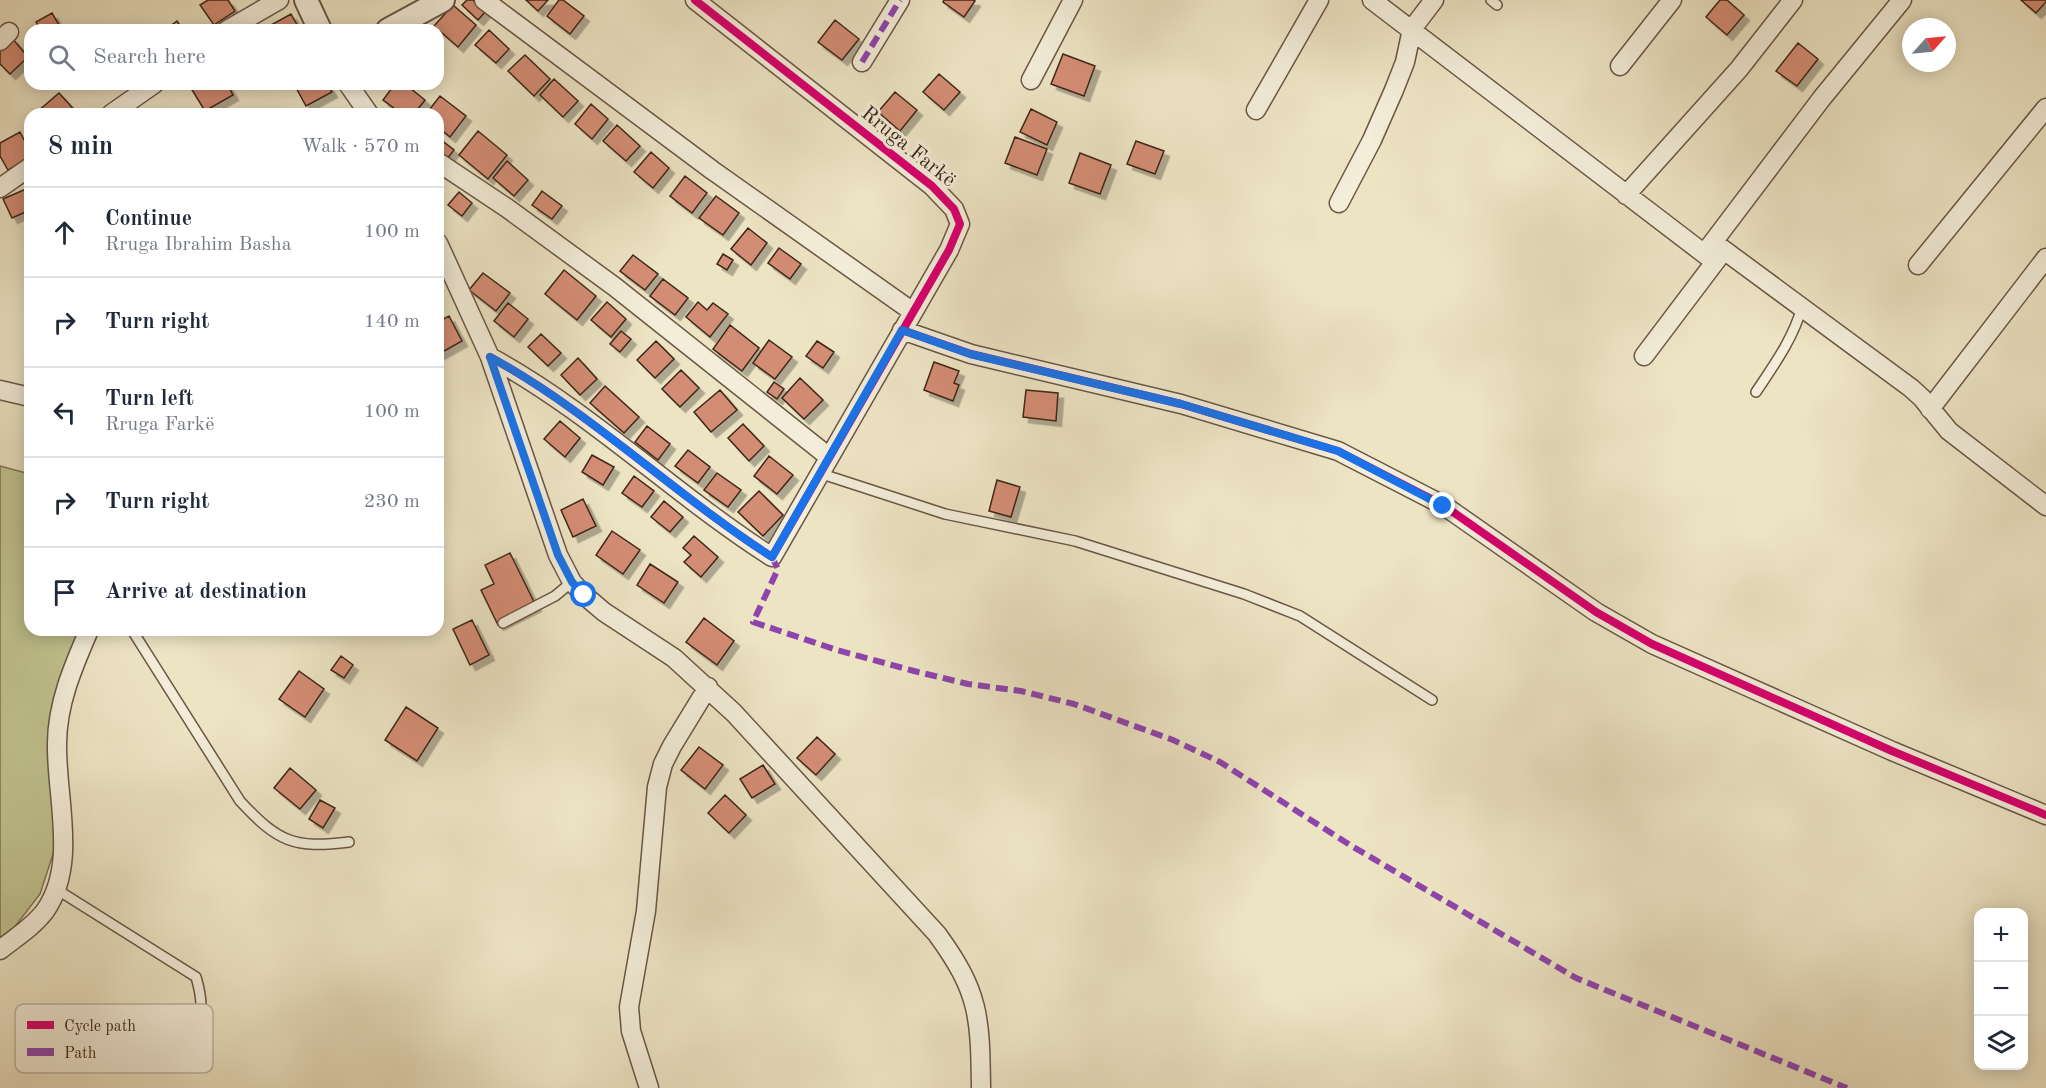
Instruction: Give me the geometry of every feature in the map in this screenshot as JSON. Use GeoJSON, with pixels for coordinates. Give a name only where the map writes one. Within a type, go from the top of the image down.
{"type":"FeatureCollection","features":[{"type":"Feature","properties":{"kind":"street"},"geometry":{"type":"LineString","coordinates":[[238,24],[279,0]]}},
{"type":"Feature","properties":{"kind":"street"},"geometry":{"type":"LineString","coordinates":[[306,0],[317,24]]}},
{"type":"Feature","properties":{"kind":"street"},"geometry":{"type":"LineString","coordinates":[[399,24],[443,0]]}},
{"type":"Feature","properties":{"kind":"street"},"geometry":{"type":"LineString","coordinates":[[484,0],[712,170],[913,312]]}},
{"type":"Feature","properties":{"kind":"street","name":"Rruga Farkë"},"geometry":{"type":"LineString","coordinates":[[490,357],[534,381],[698,505],[772,557],[957,235],[960,224],[954,208],[895,156],[776,66],[695,0]]}},
{"type":"Feature","properties":{"kind":"street"},"geometry":{"type":"LineString","coordinates":[[862,62],[900,0]]}},
{"type":"Feature","properties":{"kind":"street"},"geometry":{"type":"LineString","coordinates":[[1031,80],[1073,0]]}},
{"type":"Feature","properties":{"kind":"street"},"geometry":{"type":"LineString","coordinates":[[1256,110],[1318,0]]}},
{"type":"Feature","properties":{"kind":"street"},"geometry":{"type":"LineString","coordinates":[[1372,0],[1626,195],[1802,307],[1911,388],[1949,431],[2046,506]]}},
{"type":"Feature","properties":{"kind":"street"},"geometry":{"type":"LineString","coordinates":[[1339,203],[1372,140],[1398,81],[1410,46],[1412,29],[1434,0]]}},
{"type":"Feature","properties":{"kind":"street"},"geometry":{"type":"LineString","coordinates":[[1620,66],[1671,0]]}},
{"type":"Feature","properties":{"kind":"street"},"geometry":{"type":"LineString","coordinates":[[1626,195],[1739,69],[1793,0]]}},
{"type":"Feature","properties":{"kind":"street"},"geometry":{"type":"LineString","coordinates":[[1644,356],[1822,98],[1902,0]]}},
{"type":"Feature","properties":{"kind":"street"},"geometry":{"type":"LineString","coordinates":[[120,108],[145,90]]}},
{"type":"Feature","properties":{"kind":"street"},"geometry":{"type":"LineString","coordinates":[[352,90],[365,108]]}},
{"type":"Feature","properties":{"kind":"street"},"geometry":{"type":"LineString","coordinates":[[1918,264],[2046,108]]}},
{"type":"Feature","properties":{"kind":"street"},"geometry":{"type":"LineString","coordinates":[[444,166],[507,208],[615,288],[829,457]]}},
{"type":"Feature","properties":{"kind":"street"},"geometry":{"type":"LineString","coordinates":[[0,188],[24,171]]}},
{"type":"Feature","properties":{"kind":"street"},"geometry":{"type":"LineString","coordinates":[[444,256],[490,357],[558,555],[572,582],[604,612],[674,658],[708,687],[937,934],[958,964],[970,987],[977,1013],[981,1088]]}},
{"type":"Feature","properties":{"kind":"street"},"geometry":{"type":"LineString","coordinates":[[1930,409],[2046,258]]}},
{"type":"Feature","properties":{"kind":"street"},"geometry":{"type":"LineString","coordinates":[[902,330],[970,354],[1181,404],[1338,451],[1443,506],[1596,612],[1653,644],[1850,732],[2046,815]]}},
{"type":"Feature","properties":{"kind":"street"},"geometry":{"type":"LineString","coordinates":[[0,390],[24,396]]}},
{"type":"Feature","properties":{"kind":"street"},"geometry":{"type":"LineString","coordinates":[[0,950],[45,911],[56,889],[63,851],[64,820],[57,744],[60,708],[70,672],[86,636]]}},
{"type":"Feature","properties":{"kind":"street"},"geometry":{"type":"LineString","coordinates":[[649,1088],[631,1031],[629,1007],[646,911],[657,787],[663,764],[672,746],[708,687]]}},
{"type":"Feature","properties":{"kind":"lane"},"geometry":{"type":"LineString","coordinates":[[1756,392],[1792,334],[1802,307]]}},
{"type":"Feature","properties":{"kind":"lane"},"geometry":{"type":"LineString","coordinates":[[819,473],[945,514],[1075,541],[1244,594],[1299,616],[1432,700]]}},
{"type":"Feature","properties":{"kind":"lane"},"geometry":{"type":"LineString","coordinates":[[503,623],[555,596],[572,582]]}},
{"type":"Feature","properties":{"kind":"lane"},"geometry":{"type":"LineString","coordinates":[[136,636],[240,801],[255,817],[276,834],[297,844],[316,847],[349,842]]}},
{"type":"Feature","properties":{"kind":"lane"},"geometry":{"type":"LineString","coordinates":[[56,889],[196,977],[202,1004]]}},
{"type":"Feature","properties":{"kind":"green space"},"geometry":{"type":"Polygon","coordinates":[[[0,466],[24,472],[24,636],[80,636],[65,669],[57,842],[40,894],[0,946],[0,466]]]}},
{"type":"Feature","properties":{"kind":"building"},"geometry":{"type":"Polygon","coordinates":[[[208,0],[228,0],[235,11],[213,24],[200,5],[208,0]]]}},
{"type":"Feature","properties":{"kind":"building"},"geometry":{"type":"Polygon","coordinates":[[[467,0],[473,0],[485,12],[478,20],[462,5],[467,0]]]}},
{"type":"Feature","properties":{"kind":"building"},"geometry":{"type":"Polygon","coordinates":[[[526,0],[548,0],[538,11],[526,0]]]}},
{"type":"Feature","properties":{"kind":"building"},"geometry":{"type":"Polygon","coordinates":[[[559,0],[563,0],[584,16],[570,34],[547,16],[559,0]]]}},
{"type":"Feature","properties":{"kind":"building"},"geometry":{"type":"Polygon","coordinates":[[[944,0],[975,1],[964,17],[943,2],[944,0]]]}},
{"type":"Feature","properties":{"kind":"building"},"geometry":{"type":"Polygon","coordinates":[[[1720,0],[1727,0],[1744,15],[1727,35],[1706,17],[1720,0]]]}},
{"type":"Feature","properties":{"kind":"building"},"geometry":{"type":"Polygon","coordinates":[[[2021,0],[2046,0],[2046,2],[2036,13],[2021,0]]]}},
{"type":"Feature","properties":{"kind":"building"},"geometry":{"type":"Polygon","coordinates":[[[453,5],[476,25],[458,47],[444,35],[444,24],[436,24],[453,5]]]}},
{"type":"Feature","properties":{"kind":"building"},"geometry":{"type":"Polygon","coordinates":[[[52,13],[58,24],[37,24],[36,22],[52,13]]]}},
{"type":"Feature","properties":{"kind":"building"},"geometry":{"type":"Polygon","coordinates":[[[291,14],[297,24],[273,24],[291,14]]]}},
{"type":"Feature","properties":{"kind":"building"},"geometry":{"type":"Polygon","coordinates":[[[835,20],[859,39],[842,60],[818,42],[835,20]]]}},
{"type":"Feature","properties":{"kind":"building"},"geometry":{"type":"Polygon","coordinates":[[[489,30],[509,49],[496,63],[475,45],[489,30]]]}},
{"type":"Feature","properties":{"kind":"building"},"geometry":{"type":"Polygon","coordinates":[[[12,38],[24,52],[24,61],[10,74],[0,64],[0,49],[12,38]]]}},
{"type":"Feature","properties":{"kind":"building"},"geometry":{"type":"Polygon","coordinates":[[[1798,43],[1818,59],[1797,86],[1776,71],[1798,43]]]}},
{"type":"Feature","properties":{"kind":"building"},"geometry":{"type":"Polygon","coordinates":[[[1063,54],[1095,66],[1084,96],[1051,84],[1063,54]]]}},
{"type":"Feature","properties":{"kind":"building"},"geometry":{"type":"Polygon","coordinates":[[[525,55],[550,79],[534,96],[508,71],[525,55]]]}},
{"type":"Feature","properties":{"kind":"building"},"geometry":{"type":"Polygon","coordinates":[[[939,74],[960,92],[944,110],[923,92],[939,74]]]}},
{"type":"Feature","properties":{"kind":"building"},"geometry":{"type":"Polygon","coordinates":[[[554,79],[578,101],[563,117],[540,95],[554,79]]]}},
{"type":"Feature","properties":{"kind":"building"},"geometry":{"type":"Polygon","coordinates":[[[192,90],[230,90],[233,95],[210,108],[203,108],[192,90]]]}},
{"type":"Feature","properties":{"kind":"building"},"geometry":{"type":"Polygon","coordinates":[[[297,90],[331,90],[332,92],[306,106],[297,90]]]}},
{"type":"Feature","properties":{"kind":"building"},"geometry":{"type":"Polygon","coordinates":[[[390,90],[412,90],[425,100],[419,108],[394,108],[383,100],[390,90]]]}},
{"type":"Feature","properties":{"kind":"building"},"geometry":{"type":"Polygon","coordinates":[[[895,92],[917,110],[900,131],[878,112],[895,92]]]}},
{"type":"Feature","properties":{"kind":"building"},"geometry":{"type":"Polygon","coordinates":[[[59,93],[73,108],[42,108],[59,93]]]}},
{"type":"Feature","properties":{"kind":"building"},"geometry":{"type":"Polygon","coordinates":[[[440,96],[466,116],[450,137],[444,132],[444,108],[431,108],[440,96]]]}},
{"type":"Feature","properties":{"kind":"building"},"geometry":{"type":"Polygon","coordinates":[[[591,104],[608,119],[592,139],[575,124],[591,104]]]}},
{"type":"Feature","properties":{"kind":"building"},"geometry":{"type":"Polygon","coordinates":[[[1031,109],[1057,122],[1047,145],[1020,132],[1031,109]]]}},
{"type":"Feature","properties":{"kind":"building"},"geometry":{"type":"Polygon","coordinates":[[[617,125],[640,146],[626,161],[603,141],[617,125]]]}},
{"type":"Feature","properties":{"kind":"building"},"geometry":{"type":"Polygon","coordinates":[[[478,131],[507,155],[488,179],[459,155],[478,131]]]}},
{"type":"Feature","properties":{"kind":"building"},"geometry":{"type":"Polygon","coordinates":[[[20,132],[24,140],[24,161],[8,170],[0,156],[0,143],[20,132]]]}},
{"type":"Feature","properties":{"kind":"building"},"geometry":{"type":"Polygon","coordinates":[[[1015,137],[1047,149],[1037,175],[1005,163],[1015,137]]]}},
{"type":"Feature","properties":{"kind":"building"},"geometry":{"type":"Polygon","coordinates":[[[1136,141],[1164,151],[1155,174],[1127,164],[1136,141]]]}},
{"type":"Feature","properties":{"kind":"building"},"geometry":{"type":"Polygon","coordinates":[[[444,142],[454,150],[444,163],[444,142]]]}},
{"type":"Feature","properties":{"kind":"building"},"geometry":{"type":"Polygon","coordinates":[[[651,152],[669,168],[653,188],[634,172],[651,152]]]}},
{"type":"Feature","properties":{"kind":"building"},"geometry":{"type":"Polygon","coordinates":[[[1080,153],[1111,165],[1100,194],[1069,183],[1080,153]]]}},
{"type":"Feature","properties":{"kind":"building"},"geometry":{"type":"Polygon","coordinates":[[[507,161],[528,180],[514,196],[493,178],[507,161]]]}},
{"type":"Feature","properties":{"kind":"building"},"geometry":{"type":"Polygon","coordinates":[[[685,176],[707,193],[692,213],[670,196],[685,176]]]}},
{"type":"Feature","properties":{"kind":"building"},"geometry":{"type":"Polygon","coordinates":[[[24,190],[24,213],[12,218],[3,199],[24,190]]]}},
{"type":"Feature","properties":{"kind":"building"},"geometry":{"type":"Polygon","coordinates":[[[542,191],[562,206],[552,219],[532,205],[542,191]]]}},
{"type":"Feature","properties":{"kind":"building"},"geometry":{"type":"Polygon","coordinates":[[[459,192],[472,203],[462,216],[448,205],[459,192]]]}},
{"type":"Feature","properties":{"kind":"building"},"geometry":{"type":"Polygon","coordinates":[[[716,196],[739,213],[723,235],[699,218],[716,196]]]}},
{"type":"Feature","properties":{"kind":"building"},"geometry":{"type":"Polygon","coordinates":[[[748,228],[767,243],[751,265],[731,249],[748,228]]]}},
{"type":"Feature","properties":{"kind":"building"},"geometry":{"type":"Polygon","coordinates":[[[779,248],[801,264],[790,279],[768,263],[779,248]]]}},
{"type":"Feature","properties":{"kind":"building"},"geometry":{"type":"Polygon","coordinates":[[[723,254],[733,260],[727,270],[717,264],[723,254]]]}},
{"type":"Feature","properties":{"kind":"building"},"geometry":{"type":"Polygon","coordinates":[[[633,255],[658,274],[645,290],[620,271],[633,255]]]}},
{"type":"Feature","properties":{"kind":"building"},"geometry":{"type":"Polygon","coordinates":[[[564,270],[596,296],[577,320],[545,294],[564,270]]]}},
{"type":"Feature","properties":{"kind":"building"},"geometry":{"type":"Polygon","coordinates":[[[483,273],[510,293],[496,311],[469,290],[483,273]]]}},
{"type":"Feature","properties":{"kind":"building"},"geometry":{"type":"Polygon","coordinates":[[[663,279],[688,298],[675,315],[650,296],[663,279]]]}},
{"type":"Feature","properties":{"kind":"building"},"geometry":{"type":"Polygon","coordinates":[[[607,302],[626,319],[611,337],[591,320],[607,302]]]}},
{"type":"Feature","properties":{"kind":"building"},"geometry":{"type":"Polygon","coordinates":[[[698,302],[707,310],[713,303],[728,314],[710,337],[686,317],[698,302]]]}},
{"type":"Feature","properties":{"kind":"building"},"geometry":{"type":"Polygon","coordinates":[[[508,303],[528,319],[514,337],[494,321],[508,303]]]}},
{"type":"Feature","properties":{"kind":"building"},"geometry":{"type":"Polygon","coordinates":[[[449,316],[462,341],[444,351],[444,319],[449,316]]]}},
{"type":"Feature","properties":{"kind":"building"},"geometry":{"type":"Polygon","coordinates":[[[730,325],[759,348],[742,371],[713,349],[730,325]]]}},
{"type":"Feature","properties":{"kind":"building"},"geometry":{"type":"Polygon","coordinates":[[[621,331],[631,339],[620,352],[610,344],[621,331]]]}},
{"type":"Feature","properties":{"kind":"building"},"geometry":{"type":"Polygon","coordinates":[[[541,334],[561,353],[548,366],[528,347],[541,334]]]}},
{"type":"Feature","properties":{"kind":"building"},"geometry":{"type":"Polygon","coordinates":[[[769,340],[792,357],[775,379],[753,363],[769,340]]]}},
{"type":"Feature","properties":{"kind":"building"},"geometry":{"type":"Polygon","coordinates":[[[656,341],[674,359],[655,378],[637,360],[656,341]]]}},
{"type":"Feature","properties":{"kind":"building"},"geometry":{"type":"Polygon","coordinates":[[[817,341],[834,352],[823,368],[806,356],[817,341]]]}},
{"type":"Feature","properties":{"kind":"building"},"geometry":{"type":"Polygon","coordinates":[[[578,358],[597,379],[580,395],[561,375],[578,358]]]}},
{"type":"Feature","properties":{"kind":"building"},"geometry":{"type":"Polygon","coordinates":[[[934,362],[959,371],[954,383],[959,385],[953,401],[924,390],[934,362]]]}},
{"type":"Feature","properties":{"kind":"building"},"geometry":{"type":"Polygon","coordinates":[[[681,370],[699,388],[680,407],[662,389],[681,370]]]}},
{"type":"Feature","properties":{"kind":"building"},"geometry":{"type":"Polygon","coordinates":[[[800,378],[823,400],[804,419],[782,398],[800,378]]]}},
{"type":"Feature","properties":{"kind":"building"},"geometry":{"type":"Polygon","coordinates":[[[774,382],[784,389],[777,399],[767,392],[774,382]]]}},
{"type":"Feature","properties":{"kind":"building"},"geometry":{"type":"Polygon","coordinates":[[[605,386],[639,417],[624,433],[590,403],[605,386]]]}},
{"type":"Feature","properties":{"kind":"building"},"geometry":{"type":"Polygon","coordinates":[[[720,390],[737,410],[711,432],[694,412],[720,390]]]}},
{"type":"Feature","properties":{"kind":"building"},"geometry":{"type":"Polygon","coordinates":[[[1026,390],[1058,393],[1056,421],[1023,417],[1026,390]]]}},
{"type":"Feature","properties":{"kind":"building"},"geometry":{"type":"Polygon","coordinates":[[[560,421],[580,438],[565,457],[544,439],[560,421]]]}},
{"type":"Feature","properties":{"kind":"building"},"geometry":{"type":"Polygon","coordinates":[[[743,424],[764,446],[749,461],[728,438],[743,424]]]}},
{"type":"Feature","properties":{"kind":"building"},"geometry":{"type":"Polygon","coordinates":[[[647,426],[670,444],[658,460],[635,442],[647,426]]]}},
{"type":"Feature","properties":{"kind":"building"},"geometry":{"type":"Polygon","coordinates":[[[688,450],[710,467],[698,483],[675,466],[688,450]]]}},
{"type":"Feature","properties":{"kind":"building"},"geometry":{"type":"Polygon","coordinates":[[[592,455],[614,467],[603,485],[582,472],[592,455]]]}},
{"type":"Feature","properties":{"kind":"building"},"geometry":{"type":"Polygon","coordinates":[[[769,456],[793,475],[777,494],[754,476],[769,456]]]}},
{"type":"Feature","properties":{"kind":"building"},"geometry":{"type":"Polygon","coordinates":[[[717,473],[741,490],[728,507],[704,490],[717,473]]]}},
{"type":"Feature","properties":{"kind":"building"},"geometry":{"type":"Polygon","coordinates":[[[634,476],[654,491],[642,507],[622,493],[634,476]]]}},
{"type":"Feature","properties":{"kind":"building"},"geometry":{"type":"Polygon","coordinates":[[[997,480],[1020,487],[1011,517],[989,511],[997,480]]]}},
{"type":"Feature","properties":{"kind":"building"},"geometry":{"type":"Polygon","coordinates":[[[759,491],[783,515],[763,536],[738,512],[759,491]]]}},
{"type":"Feature","properties":{"kind":"building"},"geometry":{"type":"Polygon","coordinates":[[[583,499],[596,526],[573,537],[561,510],[583,499]]]}},
{"type":"Feature","properties":{"kind":"building"},"geometry":{"type":"Polygon","coordinates":[[[664,501],[683,517],[670,532],[651,517],[664,501]]]}},
{"type":"Feature","properties":{"kind":"building"},"geometry":{"type":"Polygon","coordinates":[[[612,531],[640,550],[623,574],[596,555],[612,531]]]}},
{"type":"Feature","properties":{"kind":"building"},"geometry":{"type":"Polygon","coordinates":[[[694,536],[718,557],[701,577],[684,562],[691,555],[683,548],[694,536]]]}},
{"type":"Feature","properties":{"kind":"building"},"geometry":{"type":"Polygon","coordinates":[[[510,553],[536,606],[498,625],[481,590],[494,584],[485,565],[510,553]]]}},
{"type":"Feature","properties":{"kind":"building"},"geometry":{"type":"Polygon","coordinates":[[[650,564],[678,582],[664,603],[637,585],[650,564]]]}},
{"type":"Feature","properties":{"kind":"building"},"geometry":{"type":"Polygon","coordinates":[[[704,618],[734,641],[717,665],[686,642],[704,618]]]}},
{"type":"Feature","properties":{"kind":"building"},"geometry":{"type":"Polygon","coordinates":[[[472,620],[489,655],[470,665],[453,629],[472,620]]]}},
{"type":"Feature","properties":{"kind":"building"},"geometry":{"type":"Polygon","coordinates":[[[341,656],[353,665],[344,678],[331,670],[341,656]]]}},
{"type":"Feature","properties":{"kind":"building"},"geometry":{"type":"Polygon","coordinates":[[[299,671],[324,689],[305,717],[279,699],[299,671]]]}},
{"type":"Feature","properties":{"kind":"building"},"geometry":{"type":"Polygon","coordinates":[[[406,707],[438,728],[417,761],[385,740],[406,707]]]}},
{"type":"Feature","properties":{"kind":"building"},"geometry":{"type":"Polygon","coordinates":[[[817,737],[835,754],[816,775],[797,758],[817,737]]]}},
{"type":"Feature","properties":{"kind":"building"},"geometry":{"type":"Polygon","coordinates":[[[699,747],[723,765],[705,789],[681,770],[699,747]]]}},
{"type":"Feature","properties":{"kind":"building"},"geometry":{"type":"Polygon","coordinates":[[[763,765],[775,784],[752,798],[740,779],[763,765]]]}},
{"type":"Feature","properties":{"kind":"building"},"geometry":{"type":"Polygon","coordinates":[[[290,768],[316,790],[300,809],[274,788],[290,768]]]}},
{"type":"Feature","properties":{"kind":"building"},"geometry":{"type":"Polygon","coordinates":[[[725,795],[746,815],[729,833],[708,813],[725,795]]]}},
{"type":"Feature","properties":{"kind":"building"},"geometry":{"type":"Polygon","coordinates":[[[320,800],[335,808],[323,828],[309,819],[320,800]]]}},
{"type":"Feature","properties":{"kind":"marked path"},"geometry":{"type":"LineString","coordinates":[[862,62],[900,0]]}},
{"type":"Feature","properties":{"kind":"marked path"},"geometry":{"type":"LineString","coordinates":[[772,557],[778,569],[753,622],[837,650],[914,671],[968,684],[1021,691],[1074,704],[1173,740],[1220,762],[1350,845],[1576,978],[1847,1088]]}},
{"type":"Feature","properties":{"kind":"cycle path"},"geometry":{"type":"LineString","coordinates":[[490,357],[563,403],[736,533],[772,557],[949,250],[960,224],[954,209],[932,186],[695,0]]}},
{"type":"Feature","properties":{"kind":"cycle path"},"geometry":{"type":"LineString","coordinates":[[902,330],[971,354],[1181,404],[1338,451],[1443,505],[1596,612],[1652,644],[1892,751],[2046,815]]}},
{"type":"Feature","properties":{"kind":"route"},"geometry":{"type":"LineString","coordinates":[[584,595],[572,582],[558,555],[526,456],[490,357],[534,381],[634,458],[772,557],[902,330],[970,354],[1040,373],[1113,387],[1181,404],[1338,451],[1443,506]]}}]}
